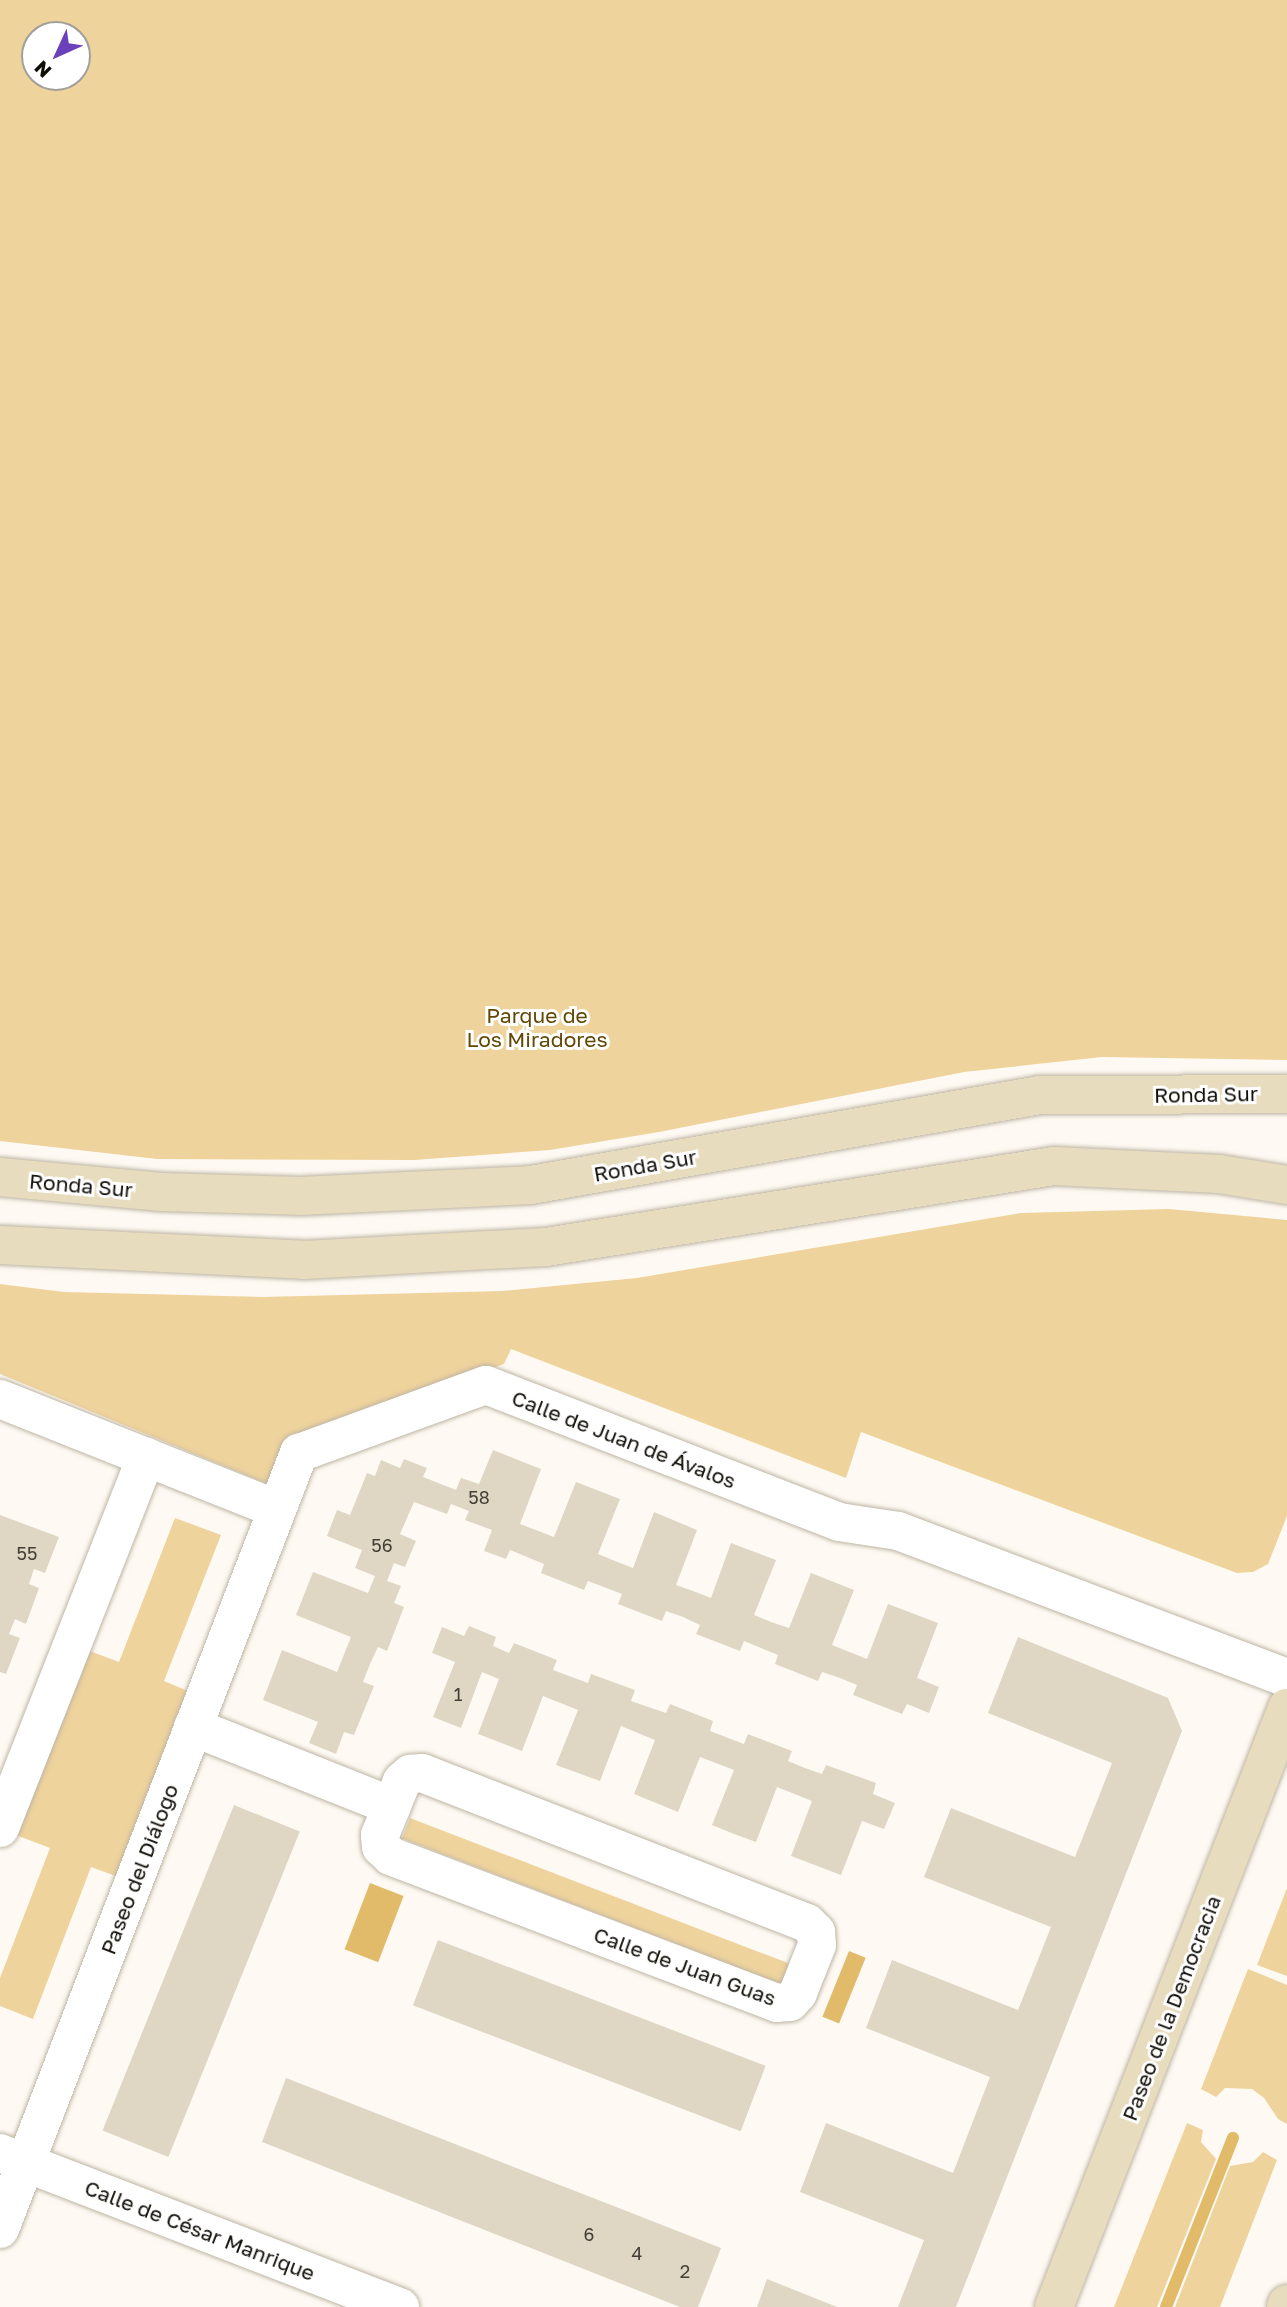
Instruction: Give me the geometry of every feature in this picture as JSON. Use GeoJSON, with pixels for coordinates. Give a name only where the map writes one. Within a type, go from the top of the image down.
{"type":"FeatureCollection","features":[{"type":"Feature","properties":{"kind":"main road","name":"Ronda Sur"},"geometry":{"type":"LineString","coordinates":[[0,1177],[161,1192],[300,1196],[531,1185],[1040,1095],[1287,1094]]}},
{"type":"Feature","properties":{"kind":"main road"},"geometry":{"type":"LineString","coordinates":[[0,1245],[304,1260],[546,1247],[1054,1166],[1219,1174],[1287,1185]]}},
{"type":"Feature","properties":{"kind":"main road","name":"Paseo de la Democracia"},"geometry":{"type":"LineString","coordinates":[[1054,2307],[1287,1708]]}},
{"type":"Feature","properties":{"kind":"street","name":"Calle de Juan de Ávalos"},"geometry":{"type":"LineString","coordinates":[[277,1509],[299,1453],[486,1385],[839,1522],[898,1531],[1287,1678]]}},
{"type":"Feature","properties":{"kind":"street"},"geometry":{"type":"LineString","coordinates":[[0,1399],[277,1509]]}},
{"type":"Feature","properties":{"kind":"street"},"geometry":{"type":"LineString","coordinates":[[0,1828],[146,1457]]}},
{"type":"Feature","properties":{"kind":"street","name":"Paseo del Diálogo"},"geometry":{"type":"LineString","coordinates":[[0,2229],[13,2158],[193,1727],[277,1509]]}},
{"type":"Feature","properties":{"kind":"street"},"geometry":{"type":"LineString","coordinates":[[193,1727],[392,1806]]}},
{"type":"Feature","properties":{"kind":"street","name":"Calle de Juan Guas"},"geometry":{"type":"LineString","coordinates":[[422,1773],[807,1923],[816,1932],[817,1945],[798,1993],[790,2002],[777,2003],[391,1856],[381,1847],[380,1835],[392,1806],[402,1781],[410,1774],[422,1773]]}},
{"type":"Feature","properties":{"kind":"street","name":"Calle de César Manrique"},"geometry":{"type":"LineString","coordinates":[[13,2158],[399,2307]]}},
{"type":"Feature","properties":{"kind":"green space","name":"Parque de Los Miradores"},"geometry":{"type":"Polygon","coordinates":[[[0,0],[1287,0],[1287,1060],[1102,1057],[964,1072],[659,1132],[550,1150],[414,1160],[157,1159],[0,1141],[0,0]]]}},
{"type":"Feature","properties":{"kind":"green space"},"geometry":{"type":"Polygon","coordinates":[[[1169,1209],[1287,1220],[1287,1516],[1268,1564],[1253,1572],[1237,1573],[861,1432],[846,1478],[511,1349],[504,1364],[290,1438],[270,1485],[0,1374],[0,1284],[64,1292],[262,1297],[502,1291],[637,1278],[1021,1213],[1169,1209]]]}},
{"type":"Feature","properties":{"kind":"green space"},"geometry":{"type":"Polygon","coordinates":[[[175,1518],[221,1535],[164,1681],[195,1694],[124,1879],[91,1867],[33,2019],[0,2006],[0,1978],[50,1848],[16,1835],[87,1650],[119,1662],[175,1518]]]}},
{"type":"Feature","properties":{"kind":"green space"},"geometry":{"type":"Polygon","coordinates":[[[410,1818],[792,1965],[784,1985],[402,1839],[410,1818]]]}},
{"type":"Feature","properties":{"kind":"green space"},"geometry":{"type":"Polygon","coordinates":[[[1287,1888],[1287,1976],[1257,1965],[1287,1888]]]}},
{"type":"Feature","properties":{"kind":"green space"},"geometry":{"type":"Polygon","coordinates":[[[1248,1969],[1287,1985],[1287,2124],[1278,2119],[1264,2098],[1252,2089],[1225,2088],[1216,2097],[1201,2089],[1248,1969]]]}},
{"type":"Feature","properties":{"kind":"green space"},"geometry":{"type":"Polygon","coordinates":[[[1187,2123],[1203,2130],[1201,2142],[1216,2159],[1157,2307],[1114,2307],[1187,2123]]]}},
{"type":"Feature","properties":{"kind":"green space"},"geometry":{"type":"Polygon","coordinates":[[[1263,2152],[1277,2160],[1220,2307],[1175,2307],[1230,2166],[1253,2162],[1263,2152]]]}},
{"type":"Feature","properties":{"kind":"shaded area"},"geometry":{"type":"Polygon","coordinates":[[[370,1883],[404,1896],[378,1962],[345,1949],[370,1883]]]}},
{"type":"Feature","properties":{"kind":"shaded area"},"geometry":{"type":"Polygon","coordinates":[[[849,1951],[866,1958],[839,2024],[822,2017],[849,1951]]]}},
{"type":"Feature","properties":{"kind":"building"},"geometry":{"type":"Polygon","coordinates":[[[493,1450],[541,1469],[520,1524],[554,1537],[576,1482],[620,1499],[598,1554],[615,1561],[633,1568],[654,1512],[697,1530],[676,1585],[711,1598],[731,1543],[776,1560],[754,1615],[771,1622],[789,1628],[811,1573],[854,1590],[832,1645],[867,1659],[888,1604],[938,1623],[917,1678],[939,1687],[929,1713],[907,1704],[902,1714],[853,1695],[857,1685],[840,1678],[822,1672],[818,1681],[775,1664],[778,1655],[744,1641],[740,1651],[696,1634],[700,1625],[683,1617],[666,1611],[662,1621],[618,1604],[622,1594],[588,1581],[584,1590],[541,1573],[544,1564],[510,1550],[506,1559],[484,1551],[492,1530],[465,1520],[469,1511],[451,1504],[447,1514],[414,1502],[400,1534],[416,1541],[405,1567],[394,1563],[387,1581],[401,1586],[394,1603],[404,1607],[387,1651],[378,1647],[370,1664],[363,1682],[374,1686],[354,1735],[344,1732],[336,1754],[309,1743],[318,1722],[263,1700],[282,1650],[337,1672],[351,1637],[296,1615],[313,1572],[368,1593],[375,1576],[355,1568],[362,1550],[327,1536],[337,1510],[350,1515],[367,1473],[375,1476],[381,1460],[400,1468],[404,1459],[427,1468],[423,1477],[456,1490],[461,1478],[479,1484],[493,1450]]]}},
{"type":"Feature","properties":{"kind":"building"},"geometry":{"type":"Polygon","coordinates":[[[0,1515],[59,1537],[45,1573],[34,1569],[29,1584],[39,1588],[26,1624],[15,1619],[9,1634],[20,1638],[6,1674],[0,1672],[0,1515]]]}},
{"type":"Feature","properties":{"kind":"building"},"geometry":{"type":"Polygon","coordinates":[[[469,1626],[496,1637],[493,1646],[509,1653],[514,1643],[557,1660],[553,1670],[588,1683],[591,1674],[635,1690],[631,1701],[666,1713],[670,1704],[713,1721],[710,1731],[744,1744],[748,1734],[792,1751],[788,1761],[805,1768],[822,1774],[826,1765],[876,1783],[873,1794],[895,1803],[884,1829],[862,1821],[841,1875],[791,1856],[812,1801],[777,1787],[756,1842],[712,1825],[734,1770],[700,1757],[678,1812],[634,1794],[655,1740],[621,1726],[600,1781],[556,1765],[578,1710],[543,1696],[522,1751],[478,1734],[499,1679],[482,1672],[461,1728],[433,1717],[455,1662],[432,1653],[442,1627],[464,1636],[469,1626]]]}},
{"type":"Feature","properties":{"kind":"building"},"geometry":{"type":"Polygon","coordinates":[[[1018,1637],[1168,1698],[1182,1731],[956,2307],[898,2307],[924,2240],[800,2192],[826,2123],[953,2173],[990,2077],[866,2028],[892,1960],[1018,2010],[1051,1927],[924,1877],[951,1808],[1075,1857],[1112,1763],[988,1713],[1018,1637]]]}},
{"type":"Feature","properties":{"kind":"building"},"geometry":{"type":"Polygon","coordinates":[[[234,1805],[300,1832],[168,2157],[103,2130],[234,1805]]]}},
{"type":"Feature","properties":{"kind":"building"},"geometry":{"type":"Polygon","coordinates":[[[438,1940],[766,2066],[741,2131],[413,2005],[438,1940]]]}},
{"type":"Feature","properties":{"kind":"building"},"geometry":{"type":"Polygon","coordinates":[[[286,2078],[721,2248],[698,2307],[680,2307],[262,2142],[286,2078]]]}},
{"type":"Feature","properties":{"kind":"building"},"geometry":{"type":"Polygon","coordinates":[[[767,2279],[837,2307],[757,2307],[767,2279]]]}},
{"type":"Feature","properties":{"kind":"waterway"},"geometry":{"type":"LineString","coordinates":[[1166,2307],[1233,2138]]}}]}
